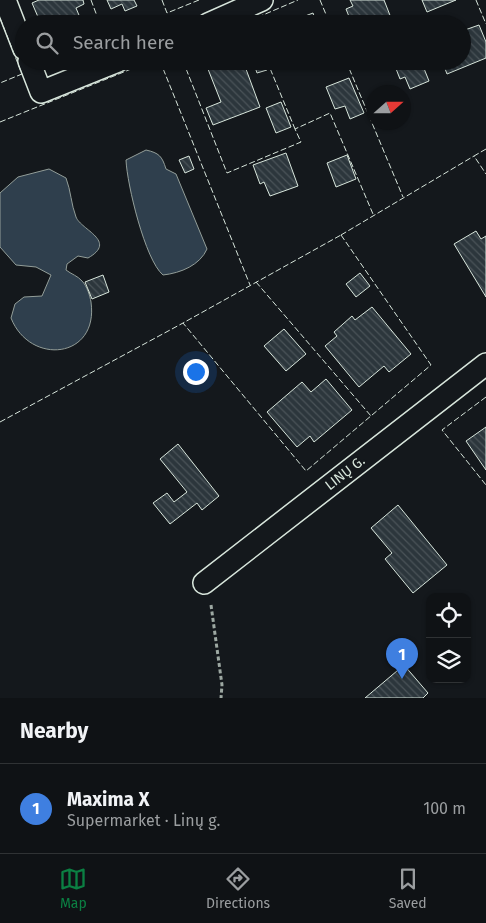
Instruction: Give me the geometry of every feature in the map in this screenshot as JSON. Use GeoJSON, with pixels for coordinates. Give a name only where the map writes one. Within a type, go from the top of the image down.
{"type":"FeatureCollection","features":[{"type":"Feature","properties":{"kind":"street"},"geometry":{"type":"LineString","coordinates":[[4,0],[15,27]]}},
{"type":"Feature","properties":{"kind":"street"},"geometry":{"type":"LineString","coordinates":[[228,15],[262,0]]}},
{"type":"Feature","properties":{"kind":"street"},"geometry":{"type":"LineString","coordinates":[[32,70],[41,92],[96,70]]}},
{"type":"Feature","properties":{"kind":"street","name":"LINŲ G."},"geometry":{"type":"LineString","coordinates":[[204,582],[486,364]]}},
{"type":"Feature","properties":{"kind":"path"},"geometry":{"type":"LineString","coordinates":[[204,582],[213,612],[222,685],[220,698]]}},
{"type":"Feature","properties":{"kind":"water"},"geometry":{"type":"Polygon","coordinates":[[[146,150],[154,152],[159,156],[166,169],[176,174],[207,249],[195,264],[170,274],[163,275],[156,267],[133,203],[126,160],[146,150]]]}},
{"type":"Feature","properties":{"kind":"water"},"geometry":{"type":"Polygon","coordinates":[[[49,169],[66,178],[76,217],[99,241],[96,252],[88,258],[78,256],[67,264],[66,270],[80,279],[88,291],[91,302],[91,321],[85,335],[74,345],[61,349],[47,349],[33,344],[20,333],[11,318],[15,304],[24,297],[42,296],[51,275],[36,267],[16,265],[0,247],[0,193],[18,177],[49,169]]]}},
{"type":"Feature","properties":{"kind":"building"},"geometry":{"type":"Polygon","coordinates":[[[39,0],[83,0],[84,4],[76,8],[79,15],[37,15],[32,3],[39,0]]]}},
{"type":"Feature","properties":{"kind":"building"},"geometry":{"type":"Polygon","coordinates":[[[107,0],[134,0],[137,6],[125,11],[122,4],[111,9],[107,0]]]}},
{"type":"Feature","properties":{"kind":"building"},"geometry":{"type":"Polygon","coordinates":[[[350,0],[384,0],[390,15],[348,15],[346,9],[353,6],[350,0]]]}},
{"type":"Feature","properties":{"kind":"building"},"geometry":{"type":"Polygon","coordinates":[[[422,0],[456,0],[427,12],[422,0]]]}},
{"type":"Feature","properties":{"kind":"building"},"geometry":{"type":"Polygon","coordinates":[[[479,25],[486,42],[486,58],[471,64],[471,28],[479,25]]]}},
{"type":"Feature","properties":{"kind":"building"},"geometry":{"type":"Polygon","coordinates":[[[208,70],[246,70],[260,107],[213,125],[206,108],[221,102],[208,70]]]}},
{"type":"Feature","properties":{"kind":"building"},"geometry":{"type":"Polygon","coordinates":[[[256,70],[267,70],[257,73],[256,70]]]}},
{"type":"Feature","properties":{"kind":"building"},"geometry":{"type":"Polygon","coordinates":[[[396,70],[425,70],[429,81],[411,89],[411,85],[408,85],[405,77],[400,79],[396,70]]]}},
{"type":"Feature","properties":{"kind":"building"},"geometry":{"type":"Polygon","coordinates":[[[445,70],[457,70],[447,74],[445,70]]]}},
{"type":"Feature","properties":{"kind":"building"},"geometry":{"type":"Polygon","coordinates":[[[349,78],[364,113],[350,119],[345,106],[335,109],[326,87],[349,78]]]}},
{"type":"Feature","properties":{"kind":"building"},"geometry":{"type":"Polygon","coordinates":[[[281,102],[291,127],[276,133],[266,108],[281,102]]]}},
{"type":"Feature","properties":{"kind":"building"},"geometry":{"type":"Polygon","coordinates":[[[286,153],[298,186],[270,196],[264,182],[260,184],[253,165],[286,153]]]}},
{"type":"Feature","properties":{"kind":"building"},"geometry":{"type":"Polygon","coordinates":[[[347,155],[356,179],[336,187],[327,163],[347,155]]]}},
{"type":"Feature","properties":{"kind":"building"},"geometry":{"type":"Polygon","coordinates":[[[189,156],[194,169],[185,173],[179,160],[189,156]]]}},
{"type":"Feature","properties":{"kind":"building"},"geometry":{"type":"Polygon","coordinates":[[[476,231],[481,239],[486,236],[486,297],[454,244],[476,231]]]}},
{"type":"Feature","properties":{"kind":"building"},"geometry":{"type":"Polygon","coordinates":[[[360,273],[370,286],[356,297],[346,284],[360,273]]]}},
{"type":"Feature","properties":{"kind":"building"},"geometry":{"type":"Polygon","coordinates":[[[103,275],[109,292],[92,299],[85,282],[103,275]]]}},
{"type":"Feature","properties":{"kind":"building"},"geometry":{"type":"Polygon","coordinates":[[[372,307],[411,354],[389,372],[384,366],[359,387],[325,346],[337,336],[334,332],[352,316],[355,320],[372,307]]]}},
{"type":"Feature","properties":{"kind":"building"},"geometry":{"type":"Polygon","coordinates":[[[284,329],[306,354],[286,371],[264,346],[284,329]]]}},
{"type":"Feature","properties":{"kind":"building"},"geometry":{"type":"Polygon","coordinates":[[[326,379],[352,410],[314,442],[310,436],[297,447],[267,412],[302,382],[311,392],[326,379]]]}},
{"type":"Feature","properties":{"kind":"building"},"geometry":{"type":"Polygon","coordinates":[[[486,427],[486,470],[466,441],[486,427]]]}},
{"type":"Feature","properties":{"kind":"building"},"geometry":{"type":"Polygon","coordinates":[[[178,444],[219,496],[202,510],[197,503],[170,524],[153,503],[167,493],[174,502],[187,492],[160,459],[178,444]]]}},
{"type":"Feature","properties":{"kind":"building"},"geometry":{"type":"Polygon","coordinates":[[[398,505],[447,565],[413,593],[385,559],[392,553],[371,528],[398,505]]]}},
{"type":"Feature","properties":{"kind":"building"},"geometry":{"type":"Polygon","coordinates":[[[404,665],[428,693],[423,698],[365,698],[404,665]]]}},
{"type":"Feature","properties":{"kind":"fence"},"geometry":{"type":"LineString","coordinates":[[91,0],[97,15]]}},
{"type":"Feature","properties":{"kind":"fence"},"geometry":{"type":"LineString","coordinates":[[162,0],[167,13],[199,0]]}},
{"type":"Feature","properties":{"kind":"fence"},"geometry":{"type":"LineString","coordinates":[[263,15],[298,0]]}},
{"type":"Feature","properties":{"kind":"fence"},"geometry":{"type":"LineString","coordinates":[[320,0],[326,15]]}},
{"type":"Feature","properties":{"kind":"fence"},"geometry":{"type":"LineString","coordinates":[[476,0],[486,24]]}},
{"type":"Feature","properties":{"kind":"fence"},"geometry":{"type":"LineString","coordinates":[[0,18],[15,56]]}},
{"type":"Feature","properties":{"kind":"fence"},"geometry":{"type":"LineString","coordinates":[[0,83],[22,74],[20,70]]}},
{"type":"Feature","properties":{"kind":"fence"},"geometry":{"type":"LineString","coordinates":[[0,122],[129,70]]}},
{"type":"Feature","properties":{"kind":"fence"},"geometry":{"type":"LineString","coordinates":[[164,70],[250,285]]}},
{"type":"Feature","properties":{"kind":"fence"},"geometry":{"type":"LineString","coordinates":[[187,70],[227,173],[301,142],[295,129],[330,113],[373,214]]}},
{"type":"Feature","properties":{"kind":"fence"},"geometry":{"type":"LineString","coordinates":[[271,70],[295,129]]}},
{"type":"Feature","properties":{"kind":"fence"},"geometry":{"type":"LineString","coordinates":[[350,70],[403,197]]}},
{"type":"Feature","properties":{"kind":"fence"},"geometry":{"type":"LineString","coordinates":[[486,149],[474,156],[486,174]]}},
{"type":"Feature","properties":{"kind":"fence"},"geometry":{"type":"LineString","coordinates":[[341,235],[474,156]]}},
{"type":"Feature","properties":{"kind":"fence"},"geometry":{"type":"LineString","coordinates":[[341,235],[431,365],[306,471],[183,323],[341,235]]}},
{"type":"Feature","properties":{"kind":"fence"},"geometry":{"type":"LineString","coordinates":[[256,282],[371,416]]}},
{"type":"Feature","properties":{"kind":"fence"},"geometry":{"type":"LineString","coordinates":[[0,422],[183,323]]}},
{"type":"Feature","properties":{"kind":"fence"},"geometry":{"type":"LineString","coordinates":[[486,397],[442,430],[486,485]]}},
{"type":"Feature","properties":{"kind":"place","name":"Maxima X"},"geometry":{"type":"Point","coordinates":[402,679]}}]}
